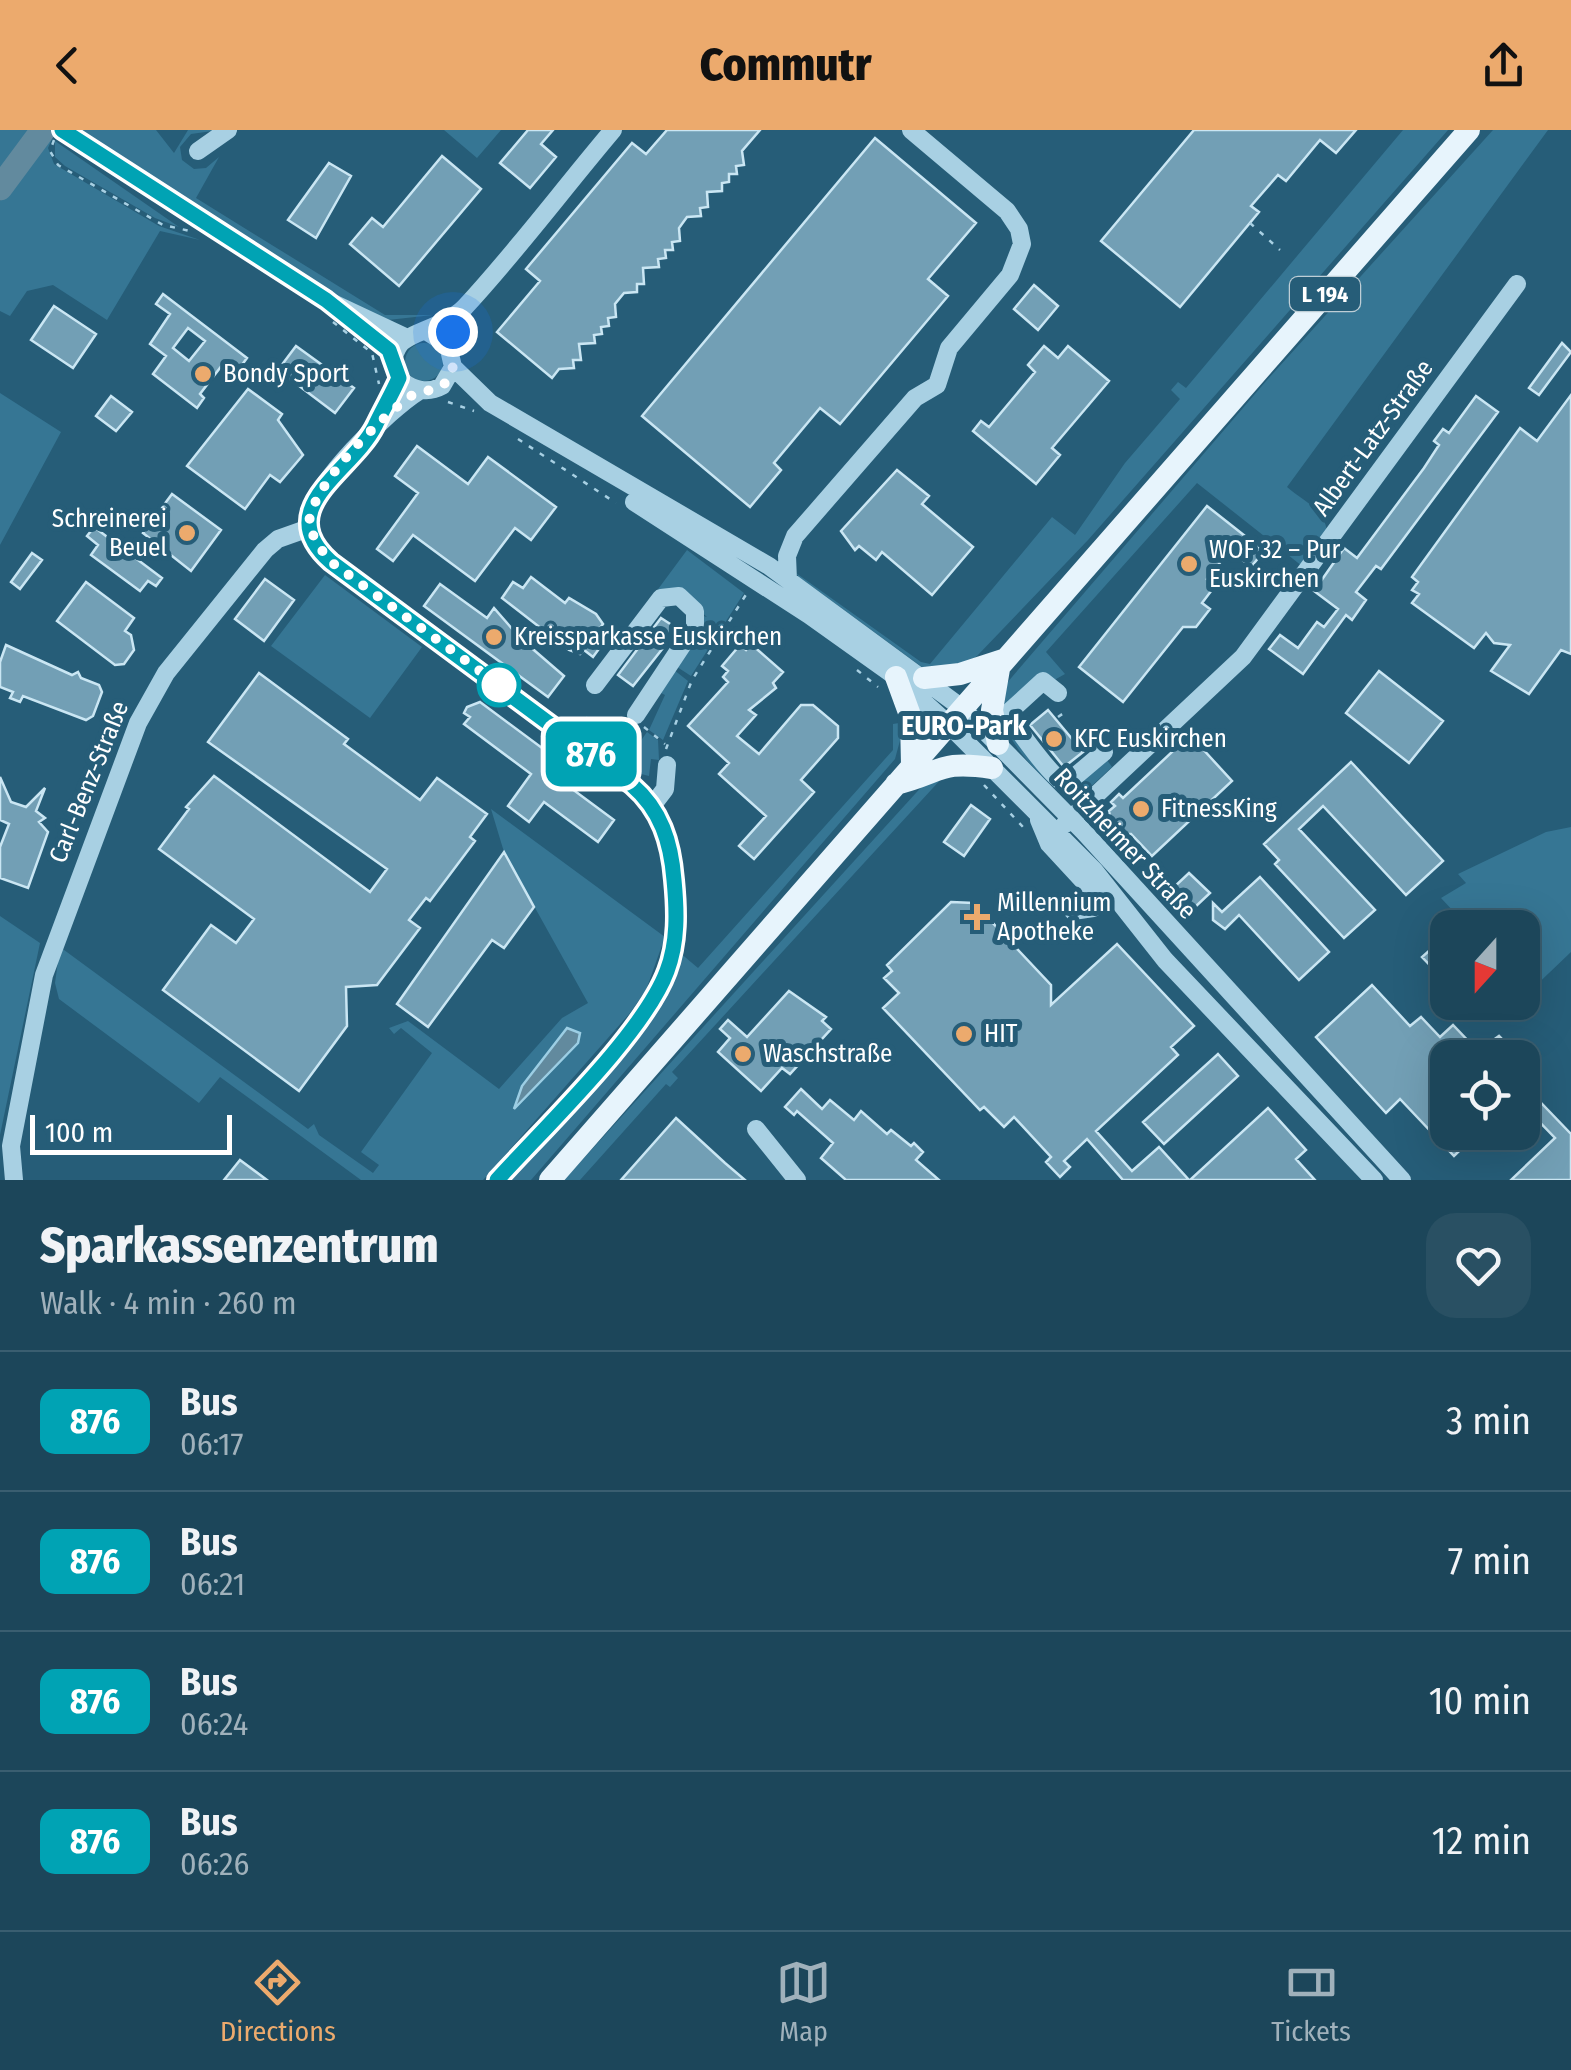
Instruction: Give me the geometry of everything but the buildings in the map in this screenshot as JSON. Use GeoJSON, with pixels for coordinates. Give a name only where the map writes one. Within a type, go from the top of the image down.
{"type":"FeatureCollection","features":[{"type":"Feature","properties":{"kind":"main road","name":"L 194"},"geometry":{"type":"LineString","coordinates":[[550,1180],[1469,130]]}},
{"type":"Feature","properties":{"kind":"main road"},"geometry":{"type":"LineString","coordinates":[[924,678],[960,674],[1002,660]]}},
{"type":"Feature","properties":{"kind":"main road"},"geometry":{"type":"LineString","coordinates":[[998,744],[992,702],[1002,660]]}},
{"type":"Feature","properties":{"kind":"main road"},"geometry":{"type":"LineString","coordinates":[[889,684],[911,718],[912,765]]}},
{"type":"Feature","properties":{"kind":"main road","name":"L 194"},"geometry":{"type":"LineString","coordinates":[[896,784],[954,762],[992,768]]}},
{"type":"Feature","properties":{"kind":"street"},"geometry":{"type":"LineString","coordinates":[[198,152],[228,130]]}},
{"type":"Feature","properties":{"kind":"street"},"geometry":{"type":"LineString","coordinates":[[326,308],[406,338],[429,333],[461,312],[613,130]]}},
{"type":"Feature","properties":{"kind":"street"},"geometry":{"type":"LineString","coordinates":[[788,580],[786,556],[795,536],[915,398],[938,385],[950,348],[1010,275],[1022,244],[1016,222],[1006,211],[911,130]]}},
{"type":"Feature","properties":{"kind":"street"},"geometry":{"type":"LineString","coordinates":[[66,133],[394,357],[399,378],[376,425]]}},
{"type":"Feature","properties":{"kind":"street","name":"Albert-Latz-Straße"},"geometry":{"type":"LineString","coordinates":[[1064,826],[1243,657],[1517,284]]}},
{"type":"Feature","properties":{"kind":"street"},"geometry":{"type":"LineString","coordinates":[[399,378],[418,391],[441,395],[453,367],[448,345],[461,312]]}},
{"type":"Feature","properties":{"kind":"street"},"geometry":{"type":"LineString","coordinates":[[429,333],[448,345]]}},
{"type":"Feature","properties":{"kind":"street"},"geometry":{"type":"LineString","coordinates":[[394,357],[406,338]]}},
{"type":"Feature","properties":{"kind":"street","name":"Roitzheimer Straße"},"geometry":{"type":"LineString","coordinates":[[453,367],[482,407]]}},
{"type":"Feature","properties":{"kind":"street"},"geometry":{"type":"LineString","coordinates":[[418,391],[376,425],[314,501],[309,528],[327,559],[613,770],[652,806],[667,836],[674,880],[676,930],[666,974],[630,1031],[497,1180]]}},
{"type":"Feature","properties":{"kind":"street","name":"Roitzheimer Straße"},"geometry":{"type":"LineString","coordinates":[[441,395],[482,407],[574,456],[788,580],[924,678],[992,768],[1037,815],[1064,826],[1154,911],[1402,1180]]}},
{"type":"Feature","properties":{"kind":"street","name":"Roitzheimer Straße"},"geometry":{"type":"LineString","coordinates":[[574,456],[612,488],[889,684],[955,716],[998,744],[1156,950],[1224,1031],[1282,1077],[1374,1180]]}},
{"type":"Feature","properties":{"kind":"street","name":"Carl-Benz-Straße"},"geometry":{"type":"LineString","coordinates":[[14,1180],[11,1146],[44,974],[142,713],[172,664],[265,550],[278,540],[309,528]]}},
{"type":"Feature","properties":{"kind":"street"},"geometry":{"type":"LineString","coordinates":[[595,685],[661,598],[679,596],[695,611],[696,622],[658,676],[638,719]]}},
{"type":"Feature","properties":{"kind":"street"},"geometry":{"type":"LineString","coordinates":[[1058,692],[1043,682],[1008,713],[1049,772],[1066,784],[1104,752]]}},
{"type":"Feature","properties":{"kind":"street"},"geometry":{"type":"LineString","coordinates":[[652,806],[664,789],[667,755]]}},
{"type":"Feature","properties":{"kind":"street"},"geometry":{"type":"LineString","coordinates":[[1037,815],[1049,844],[1098,896],[1093,908],[1073,911],[1099,916],[1120,903],[1154,911]]}},
{"type":"Feature","properties":{"kind":"street"},"geometry":{"type":"LineString","coordinates":[[1282,1077],[1314,1085]]}},
{"type":"Feature","properties":{"kind":"street"},"geometry":{"type":"LineString","coordinates":[[756,1130],[797,1180]]}},
{"type":"Feature","properties":{"kind":"street"},"geometry":{"type":"LineString","coordinates":[[1338,1142],[1376,1152]]}},
{"type":"Feature","properties":{"kind":"path"},"geometry":{"type":"LineString","coordinates":[[66,133],[50,152],[58,165],[164,225],[192,231]]}},
{"type":"Feature","properties":{"kind":"path"},"geometry":{"type":"LineString","coordinates":[[1250,222],[1280,250]]}},
{"type":"Feature","properties":{"kind":"path"},"geometry":{"type":"LineString","coordinates":[[326,308],[372,353],[379,386],[389,398]]}},
{"type":"Feature","properties":{"kind":"path"},"geometry":{"type":"LineString","coordinates":[[441,395],[482,407]]}},
{"type":"Feature","properties":{"kind":"path"},"geometry":{"type":"LineString","coordinates":[[506,432],[624,508]]}},
{"type":"Feature","properties":{"kind":"path"},"geometry":{"type":"LineString","coordinates":[[667,755],[691,679],[755,587],[738,582]]}},
{"type":"Feature","properties":{"kind":"path"},"geometry":{"type":"LineString","coordinates":[[854,668],[889,684]]}},
{"type":"Feature","properties":{"kind":"path"},"geometry":{"type":"LineString","coordinates":[[1058,717],[1068,710]]}},
{"type":"Feature","properties":{"kind":"path"},"geometry":{"type":"LineString","coordinates":[[638,719],[667,755]]}},
{"type":"Feature","properties":{"kind":"shaded area"},"geometry":{"type":"Polygon","coordinates":[[[0,130],[36,130],[0,176],[0,130]]]}},
{"type":"Feature","properties":{"kind":"shaded area"},"geometry":{"type":"Polygon","coordinates":[[[80,130],[156,130],[174,153],[188,130],[220,130],[191,134],[180,147],[182,160],[194,169],[206,168],[219,157],[196,198],[385,315],[433,315],[388,320],[362,314],[80,130]]]}},
{"type":"Feature","properties":{"kind":"shaded area"},"geometry":{"type":"Polygon","coordinates":[[[444,130],[501,130],[477,158],[444,130]]]}},
{"type":"Feature","properties":{"kind":"shaded area"},"geometry":{"type":"Polygon","coordinates":[[[1403,130],[1448,130],[1088,540],[969,663],[934,670],[922,667],[796,573],[921,662],[930,664],[1052,517],[1075,535],[1125,463],[1180,399],[1171,390],[1178,382],[1186,388],[1403,130]]]}},
{"type":"Feature","properties":{"kind":"shaded area"},"geometry":{"type":"Polygon","coordinates":[[[1493,130],[1548,130],[1287,487],[1318,511],[1327,532],[1302,566],[1197,483],[1046,652],[1065,674],[1006,707],[1057,788],[1107,760],[1112,767],[1085,792],[1062,794],[1026,759],[1007,731],[1002,700],[1006,684],[1267,380],[1493,130]]]}},
{"type":"Feature","properties":{"kind":"shaded area"},"geometry":{"type":"Polygon","coordinates":[[[47,135],[52,139],[48,148],[54,164],[159,226],[200,240],[160,231],[107,320],[53,285],[27,291],[10,316],[0,311],[0,201],[47,135]]]}},
{"type":"Feature","properties":{"kind":"shaded area"},"geometry":{"type":"Polygon","coordinates":[[[55,141],[179,227],[155,218],[65,166],[55,157],[55,141]]]}},
{"type":"Feature","properties":{"kind":"shaded area"},"geometry":{"type":"Polygon","coordinates":[[[424,343],[438,348],[443,362],[438,376],[424,381],[410,376],[405,362],[410,348],[424,343]]]}},
{"type":"Feature","properties":{"kind":"shaded area"},"geometry":{"type":"Polygon","coordinates":[[[0,393],[61,432],[0,545],[0,393]]]}},
{"type":"Feature","properties":{"kind":"shaded area"},"geometry":{"type":"Polygon","coordinates":[[[687,550],[744,593],[691,676],[671,663],[700,615],[707,617],[678,592],[616,646],[687,550]]]}},
{"type":"Feature","properties":{"kind":"shaded area"},"geometry":{"type":"Polygon","coordinates":[[[325,575],[422,647],[370,718],[271,646],[325,575]]]}},
{"type":"Feature","properties":{"kind":"shaded area"},"geometry":{"type":"Polygon","coordinates":[[[669,666],[688,681],[663,740],[649,730],[665,695],[655,690],[669,666]]]}},
{"type":"Feature","properties":{"kind":"shaded area"},"geometry":{"type":"Polygon","coordinates":[[[587,716],[592,731],[620,752],[630,746],[635,749],[647,732],[658,740],[659,760],[651,759],[649,776],[633,772],[574,729],[587,716]]]}},
{"type":"Feature","properties":{"kind":"shaded area"},"geometry":{"type":"Polygon","coordinates":[[[905,722],[895,759],[531,1180],[506,1180],[616,1058],[679,952],[698,968],[893,750],[893,724],[905,722]]]}},
{"type":"Feature","properties":{"kind":"shaded area"},"geometry":{"type":"Polygon","coordinates":[[[943,777],[672,1072],[678,1078],[670,1087],[666,1084],[580,1180],[564,1180],[925,783],[943,777]]]}},
{"type":"Feature","properties":{"kind":"shaded area"},"geometry":{"type":"Polygon","coordinates":[[[491,809],[665,937],[646,990],[630,1013],[483,1180],[361,1180],[220,1077],[199,1103],[59,999],[55,983],[60,947],[308,1129],[314,1124],[319,1135],[373,1173],[379,1165],[361,1152],[432,1053],[401,1028],[394,1034],[389,1028],[408,1021],[499,1089],[562,1018],[588,1003],[504,852],[491,809]]]}},
{"type":"Feature","properties":{"kind":"shaded area"},"geometry":{"type":"Polygon","coordinates":[[[1571,827],[1571,952],[1540,982],[1540,910],[1452,910],[1441,898],[1466,883],[1458,874],[1546,832],[1571,827]]]}},
{"type":"Feature","properties":{"kind":"shaded area"},"geometry":{"type":"Polygon","coordinates":[[[0,916],[40,943],[0,1135],[0,916]]]}},
{"type":"Feature","properties":{"kind":"shaded area"},"geometry":{"type":"Polygon","coordinates":[[[567,1028],[580,1033],[578,1043],[514,1109],[522,1086],[567,1028]]]}},
{"type":"Feature","properties":{"kind":"waterway"},"geometry":{"type":"LineString","coordinates":[[0,188],[43,130]]}},
{"type":"Feature","properties":{"kind":"bus line","name":"876"},"geometry":{"type":"LineString","coordinates":[[62,130],[326,300],[389,350],[399,378],[377,416],[376,425],[314,501],[308,521],[310,536],[331,562],[632,785],[646,798],[663,826],[670,847],[676,916],[666,974],[630,1031],[497,1180]]}},
{"type":"Feature","properties":{"kind":"place","name":"Bondy Sport"},"geometry":{"type":"Point","coordinates":[203,374]}},
{"type":"Feature","properties":{"kind":"place","name":"Schreinerei Beuel"},"geometry":{"type":"Point","coordinates":[187,533]}},
{"type":"Feature","properties":{"kind":"place","name":"WOF 32 – Pur Euskirchen"},"geometry":{"type":"Point","coordinates":[1189,564]}},
{"type":"Feature","properties":{"kind":"place","name":"Kreissparkasse Euskirchen"},"geometry":{"type":"Point","coordinates":[494,637]}},
{"type":"Feature","properties":{"kind":"place","name":"KFC Euskirchen"},"geometry":{"type":"Point","coordinates":[1054,739]}},
{"type":"Feature","properties":{"kind":"place","name":"FitnessKing"},"geometry":{"type":"Point","coordinates":[1141,809]}},
{"type":"Feature","properties":{"kind":"place","name":"Millennium Apotheke"},"geometry":{"type":"Point","coordinates":[977,917]}},
{"type":"Feature","properties":{"kind":"place","name":"HIT"},"geometry":{"type":"Point","coordinates":[964,1034]}},
{"type":"Feature","properties":{"kind":"place","name":"Waschstraße"},"geometry":{"type":"Point","coordinates":[743,1054]}},
{"type":"Feature","properties":{"kind":"district","name":"EURO-Park"},"geometry":{"type":"Point","coordinates":[964,725]}},
{"type":"Feature","properties":{"kind":"route"},"geometry":{"type":"LineString","coordinates":[[453,332],[448,345],[453,367],[447,381],[436,389],[418,391],[376,425],[314,501],[308,521],[313,541],[327,559],[499,685]]}}]}
